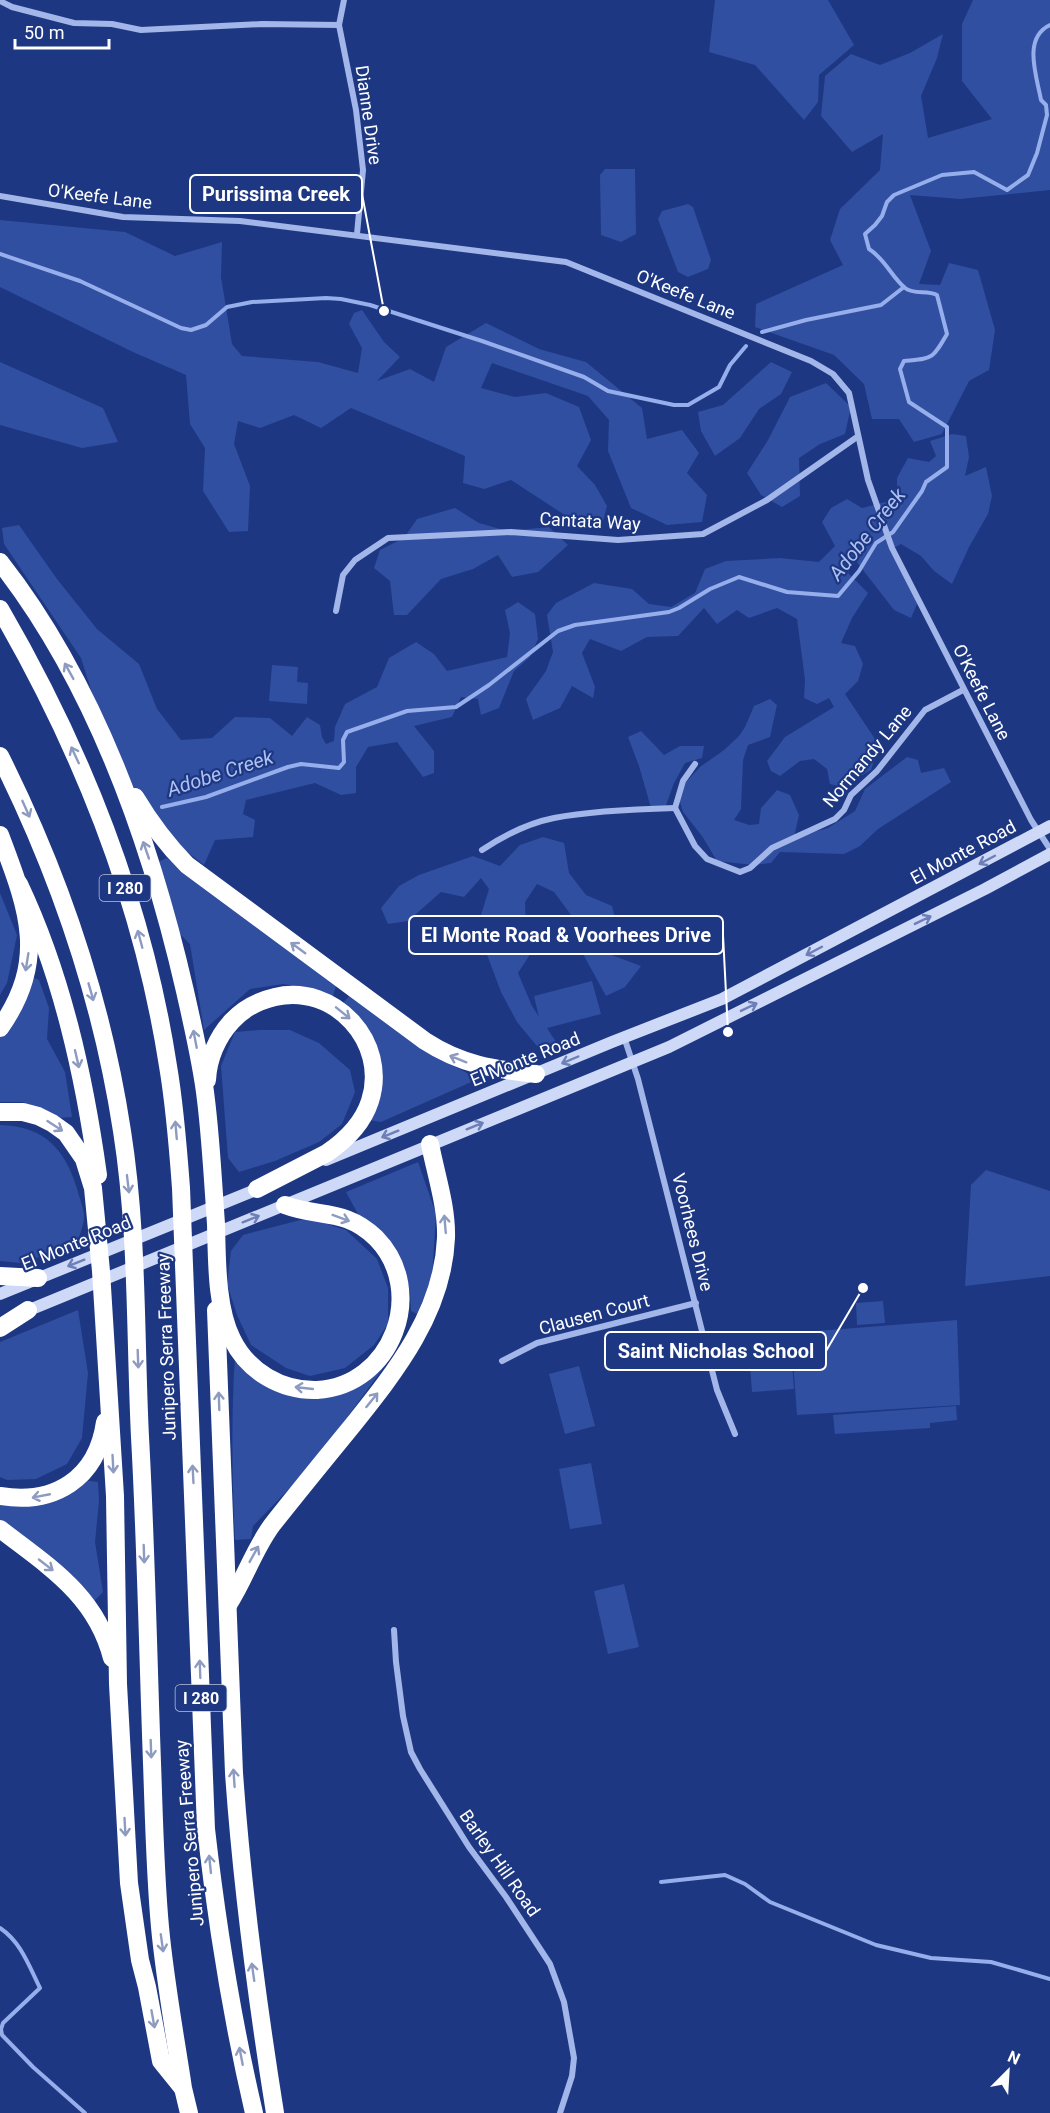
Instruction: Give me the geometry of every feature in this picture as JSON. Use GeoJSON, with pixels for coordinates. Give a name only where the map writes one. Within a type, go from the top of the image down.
{"type":"FeatureCollection","features":[{"type":"Feature","properties":{"kind":"highway"},"geometry":{"type":"LineString","coordinates":[[0,562],[57,648],[152,824],[169,846],[207,881],[440,1051],[473,1065],[536,1074]]}},
{"type":"Feature","properties":{"kind":"highway","name":"Junipero Serra Freeway"},"geometry":{"type":"LineString","coordinates":[[0,609],[54,707],[88,782],[116,858],[140,936],[156,1001],[175,1116],[181,1188],[206,1829],[227,1989],[254,2113]]}},
{"type":"Feature","properties":{"kind":"highway"},"geometry":{"type":"LineString","coordinates":[[95,721],[128,801],[155,879],[181,975],[206,1096],[218,1267],[223,1313],[231,1338],[248,1363],[260,1373],[287,1386],[320,1390],[347,1383],[371,1367],[389,1346],[399,1322],[401,1308],[399,1281],[387,1251],[375,1238],[348,1220],[318,1211],[302,1211],[285,1205]]}},
{"type":"Feature","properties":{"kind":"highway","name":"Junipero Serra Freeway"},"geometry":{"type":"LineString","coordinates":[[0,756],[25,806],[54,876],[97,1012],[122,1131],[131,1208],[136,1301],[143,1539],[160,1929],[183,2088],[189,2113]]}},
{"type":"Feature","properties":{"kind":"highway"},"geometry":{"type":"LineString","coordinates":[[0,835],[38,924],[51,964],[74,1046],[90,1123],[99,1186],[98,1224],[115,1496],[118,1684],[129,1883],[137,1941],[161,2061],[183,2088]]}},
{"type":"Feature","properties":{"kind":"highway"},"geometry":{"type":"LineString","coordinates":[[0,1028],[19,994],[28,962],[29,925],[19,884]]}},
{"type":"Feature","properties":{"kind":"highway"},"geometry":{"type":"LineString","coordinates":[[206,1096],[207,1075],[219,1039],[236,1016],[249,1006],[264,999],[289,995],[312,997],[328,1002],[353,1021],[362,1034],[372,1060],[373,1087],[371,1100],[358,1125],[338,1146],[327,1153],[257,1189]]}},
{"type":"Feature","properties":{"kind":"highway"},"geometry":{"type":"LineString","coordinates":[[0,1112],[23,1112],[38,1116],[66,1133],[76,1145],[89,1173],[98,1224]]}},
{"type":"Feature","properties":{"kind":"highway"},"geometry":{"type":"LineString","coordinates":[[227,1606],[237,1591],[249,1562],[271,1527],[394,1372],[426,1317],[442,1272],[446,1237],[443,1206],[430,1144]]}},
{"type":"Feature","properties":{"kind":"highway"},"geometry":{"type":"LineString","coordinates":[[218,1267],[216,1317],[234,1773],[255,1984],[274,2113]]}},
{"type":"Feature","properties":{"kind":"highway"},"geometry":{"type":"LineString","coordinates":[[0,1276],[38,1278]]}},
{"type":"Feature","properties":{"kind":"highway"},"geometry":{"type":"LineString","coordinates":[[0,1328],[28,1310]]}},
{"type":"Feature","properties":{"kind":"highway"},"geometry":{"type":"LineString","coordinates":[[0,1496],[18,1499],[52,1494],[66,1487],[89,1465],[98,1450],[103,1434],[107,1364]]}},
{"type":"Feature","properties":{"kind":"highway"},"geometry":{"type":"LineString","coordinates":[[0,1529],[65,1580],[86,1602],[95,1615],[109,1646],[118,1684]]}},
{"type":"Feature","properties":{"kind":"main road","name":"El Monte Road"},"geometry":{"type":"LineString","coordinates":[[0,1294],[624,1037],[722,999],[1050,826]]}},
{"type":"Feature","properties":{"kind":"main road"},"geometry":{"type":"LineString","coordinates":[[0,1322],[677,1043],[985,889],[1050,854]]}},
{"type":"Feature","properties":{"kind":"street","name":"Dianne Drive"},"geometry":{"type":"LineString","coordinates":[[344,0],[339,25],[356,110],[362,161],[357,234]]}},
{"type":"Feature","properties":{"kind":"street"},"geometry":{"type":"LineString","coordinates":[[0,1],[12,7],[74,23],[112,24],[141,30],[262,24],[339,25]]}},
{"type":"Feature","properties":{"kind":"street","name":"O'Keefe Lane"},"geometry":{"type":"LineString","coordinates":[[0,196],[123,217],[240,221],[566,262],[811,361],[833,374],[849,393],[857,436],[881,520],[892,548],[963,690],[1039,833],[1050,849]]}},
{"type":"Feature","properties":{"kind":"street","name":"Cantata Way"},"geometry":{"type":"LineString","coordinates":[[336,611],[343,575],[355,560],[388,538],[512,532],[618,540],[703,534],[767,500],[857,436]]}},
{"type":"Feature","properties":{"kind":"street","name":"Normandy Lane"},"geometry":{"type":"LineString","coordinates":[[675,808],[695,846],[707,859],[740,872],[750,868],[772,848],[835,819],[844,810],[851,795],[877,771],[925,710],[963,690]]}},
{"type":"Feature","properties":{"kind":"street"},"geometry":{"type":"LineString","coordinates":[[482,850],[515,832],[553,818],[675,808],[683,781],[695,764]]}},
{"type":"Feature","properties":{"kind":"street","name":"Voorhees Drive"},"geometry":{"type":"LineString","coordinates":[[624,1037],[633,1061],[717,1390],[735,1434]]}},
{"type":"Feature","properties":{"kind":"street","name":"Clausen Court"},"geometry":{"type":"LineString","coordinates":[[502,1361],[537,1343],[696,1303]]}},
{"type":"Feature","properties":{"kind":"street","name":"Barley Hill Road"},"geometry":{"type":"LineString","coordinates":[[394,1630],[403,1716],[411,1752],[469,1847],[506,1897],[550,1964],[558,1984],[570,2029],[574,2058],[572,2076],[560,2113]]}},
{"type":"Feature","properties":{"kind":"shaded area"},"geometry":{"type":"Polygon","coordinates":[[[715,0],[828,0],[854,45],[819,75],[818,102],[804,120],[755,65],[709,52],[715,0]]]}},
{"type":"Feature","properties":{"kind":"shaded area"},"geometry":{"type":"Polygon","coordinates":[[[973,0],[1050,0],[1050,190],[960,199],[910,195],[931,251],[919,284],[940,285],[949,263],[978,270],[995,330],[989,370],[969,381],[942,434],[914,442],[899,419],[872,419],[864,384],[834,355],[755,327],[756,304],[843,265],[830,240],[840,209],[880,170],[883,134],[852,152],[821,116],[825,76],[851,54],[880,65],[910,53],[943,34],[937,58],[921,96],[928,138],[992,119],[962,81],[962,24],[973,0]]]}},
{"type":"Feature","properties":{"kind":"shaded area"},"geometry":{"type":"Polygon","coordinates":[[[605,169],[635,169],[636,234],[621,242],[601,235],[600,175],[605,169]]]}},
{"type":"Feature","properties":{"kind":"shaded area"},"geometry":{"type":"Polygon","coordinates":[[[688,204],[693,207],[711,260],[708,269],[688,277],[678,272],[658,219],[662,211],[688,204]]]}},
{"type":"Feature","properties":{"kind":"shaded area"},"geometry":{"type":"Polygon","coordinates":[[[0,220],[125,232],[175,256],[222,242],[221,277],[232,344],[242,356],[318,362],[358,373],[362,348],[349,324],[354,313],[362,310],[384,342],[400,357],[377,381],[410,369],[434,382],[446,347],[486,323],[539,349],[586,362],[642,408],[647,439],[682,430],[699,453],[687,473],[707,495],[702,522],[667,525],[631,508],[608,451],[609,420],[588,396],[492,363],[481,388],[515,397],[546,393],[579,407],[591,440],[577,466],[595,485],[607,506],[601,529],[574,521],[511,480],[484,489],[463,483],[465,456],[351,408],[321,428],[294,415],[260,428],[238,421],[234,444],[250,486],[248,531],[229,532],[203,491],[205,448],[190,424],[186,375],[133,352],[0,287],[0,220]]]}},
{"type":"Feature","properties":{"kind":"shaded area"},"geometry":{"type":"Polygon","coordinates":[[[0,362],[103,408],[118,442],[82,448],[0,425],[0,362]]]}},
{"type":"Feature","properties":{"kind":"shaded area"},"geometry":{"type":"Polygon","coordinates":[[[771,362],[792,372],[781,394],[759,409],[740,438],[715,456],[701,431],[698,412],[723,405],[771,362]]]}},
{"type":"Feature","properties":{"kind":"shaded area"},"geometry":{"type":"Polygon","coordinates":[[[826,383],[851,407],[845,434],[820,444],[799,458],[800,496],[782,507],[761,495],[747,473],[768,440],[790,397],[826,383]]]}},
{"type":"Feature","properties":{"kind":"shaded area"},"geometry":{"type":"Polygon","coordinates":[[[952,434],[966,436],[969,457],[965,476],[986,467],[992,496],[988,514],[969,547],[952,584],[934,571],[921,556],[901,544],[890,550],[902,562],[917,604],[911,618],[894,610],[856,561],[848,573],[868,593],[852,618],[841,643],[855,646],[863,664],[858,681],[845,694],[879,745],[871,770],[842,787],[830,784],[827,769],[814,759],[800,761],[780,776],[771,771],[767,761],[785,737],[834,707],[829,698],[817,704],[804,698],[805,680],[797,619],[777,608],[749,618],[737,610],[717,624],[704,608],[678,636],[647,637],[621,651],[590,639],[582,653],[595,687],[593,698],[572,686],[560,708],[533,720],[526,699],[546,671],[553,652],[547,615],[556,603],[594,583],[632,589],[649,604],[671,607],[695,593],[705,569],[726,561],[780,558],[819,562],[835,546],[822,522],[831,508],[847,499],[862,508],[897,499],[897,478],[908,458],[929,462],[936,456],[930,441],[952,434]]]}},
{"type":"Feature","properties":{"kind":"shaded area"},"geometry":{"type":"Polygon","coordinates":[[[455,508],[479,523],[507,531],[549,527],[568,545],[538,572],[512,577],[498,555],[473,569],[441,579],[407,615],[394,615],[390,581],[374,568],[380,550],[404,538],[417,519],[455,508]]]}},
{"type":"Feature","properties":{"kind":"shaded area"},"geometry":{"type":"Polygon","coordinates":[[[19,525],[57,579],[97,629],[139,664],[157,709],[181,740],[212,738],[235,717],[270,718],[292,736],[307,717],[320,725],[326,744],[334,741],[335,727],[345,704],[377,687],[389,658],[416,642],[434,654],[447,671],[507,657],[510,633],[505,610],[518,602],[535,614],[538,639],[530,657],[514,671],[499,708],[481,715],[478,699],[461,697],[452,717],[414,726],[434,751],[434,773],[423,777],[397,742],[368,747],[356,767],[356,793],[341,795],[315,783],[246,800],[243,814],[255,820],[253,837],[215,840],[204,865],[163,833],[132,784],[104,731],[81,658],[4,544],[2,528],[19,525]]]}},
{"type":"Feature","properties":{"kind":"shaded area"},"geometry":{"type":"Polygon","coordinates":[[[272,665],[298,667],[297,682],[308,683],[307,704],[269,701],[272,665]]]}},
{"type":"Feature","properties":{"kind":"shaded area"},"geometry":{"type":"Polygon","coordinates":[[[770,699],[777,705],[770,737],[748,745],[743,760],[741,809],[734,820],[749,825],[759,824],[761,808],[777,790],[790,795],[799,815],[794,837],[828,828],[855,811],[865,789],[907,757],[918,760],[921,773],[944,768],[951,782],[878,829],[860,846],[844,854],[780,852],[771,863],[753,865],[717,861],[702,836],[683,812],[677,792],[700,767],[739,736],[754,706],[770,699]]]}},
{"type":"Feature","properties":{"kind":"shaded area"},"geometry":{"type":"Polygon","coordinates":[[[641,731],[664,755],[680,746],[704,746],[702,758],[685,763],[674,783],[665,808],[651,808],[628,737],[641,731]]]}},
{"type":"Feature","properties":{"kind":"shaded area"},"geometry":{"type":"Polygon","coordinates":[[[543,837],[564,843],[569,873],[586,895],[612,906],[616,922],[601,951],[641,966],[625,987],[606,996],[582,952],[577,923],[554,892],[537,884],[525,902],[529,956],[518,973],[532,1006],[539,1017],[534,996],[592,981],[601,1014],[547,1028],[556,1042],[541,1051],[517,1022],[501,992],[477,928],[489,889],[481,878],[464,897],[441,892],[408,921],[388,924],[381,908],[399,886],[419,875],[473,856],[500,866],[520,845],[543,837]]]}},
{"type":"Feature","properties":{"kind":"shaded area"},"geometry":{"type":"Polygon","coordinates":[[[167,858],[336,986],[333,996],[320,991],[283,984],[250,989],[204,1030],[190,944],[172,926],[155,863],[167,858]]]}},
{"type":"Feature","properties":{"kind":"shaded area"},"geometry":{"type":"Polygon","coordinates":[[[0,893],[17,935],[7,983],[0,995],[0,893]]]}},
{"type":"Feature","properties":{"kind":"shaded area"},"geometry":{"type":"Polygon","coordinates":[[[28,975],[39,980],[49,1008],[47,1039],[65,1072],[72,1117],[59,1118],[23,1102],[0,1102],[0,1035],[28,975]]]}},
{"type":"Feature","properties":{"kind":"shaded area"},"geometry":{"type":"Polygon","coordinates":[[[350,995],[428,1052],[478,1079],[381,1122],[369,1120],[379,1071],[375,1040],[343,1003],[350,995]]]}},
{"type":"Feature","properties":{"kind":"shaded area"},"geometry":{"type":"Polygon","coordinates":[[[290,1030],[319,1043],[350,1070],[355,1092],[342,1124],[319,1142],[275,1161],[239,1172],[228,1158],[221,1066],[235,1032],[290,1030]]]}},
{"type":"Feature","properties":{"kind":"shaded area"},"geometry":{"type":"Polygon","coordinates":[[[0,1125],[29,1130],[51,1143],[60,1153],[73,1177],[83,1209],[84,1219],[78,1241],[49,1254],[20,1263],[0,1261],[0,1125]]]}},
{"type":"Feature","properties":{"kind":"shaded area"},"geometry":{"type":"Polygon","coordinates":[[[418,1162],[436,1214],[432,1278],[417,1314],[411,1311],[410,1291],[397,1250],[359,1216],[346,1192],[418,1162]]]}},
{"type":"Feature","properties":{"kind":"shaded area"},"geometry":{"type":"Polygon","coordinates":[[[986,1170],[1050,1191],[1050,1276],[965,1286],[971,1185],[986,1170]]]}},
{"type":"Feature","properties":{"kind":"shaded area"},"geometry":{"type":"Polygon","coordinates":[[[308,1218],[346,1230],[377,1259],[388,1288],[388,1324],[374,1345],[345,1368],[310,1376],[286,1368],[251,1345],[237,1315],[227,1284],[231,1251],[243,1235],[308,1218]]]}},
{"type":"Feature","properties":{"kind":"shaded area"},"geometry":{"type":"Polygon","coordinates":[[[883,1301],[885,1323],[857,1325],[856,1303],[883,1301]]]}},
{"type":"Feature","properties":{"kind":"shaded area"},"geometry":{"type":"Polygon","coordinates":[[[78,1310],[88,1373],[82,1438],[67,1464],[36,1479],[7,1480],[0,1477],[0,1342],[78,1310]]]}},
{"type":"Feature","properties":{"kind":"shaded area"},"geometry":{"type":"Polygon","coordinates":[[[957,1320],[960,1405],[797,1415],[791,1333],[957,1320]]]}},
{"type":"Feature","properties":{"kind":"shaded area"},"geometry":{"type":"Polygon","coordinates":[[[235,1356],[257,1377],[354,1385],[392,1356],[313,1464],[253,1526],[251,1539],[235,1540],[232,1448],[235,1356]]]}},
{"type":"Feature","properties":{"kind":"shaded area"},"geometry":{"type":"Polygon","coordinates":[[[792,1363],[794,1389],[752,1392],[750,1366],[792,1363]]]}},
{"type":"Feature","properties":{"kind":"shaded area"},"geometry":{"type":"Polygon","coordinates":[[[579,1366],[595,1426],[565,1434],[549,1374],[579,1366]]]}},
{"type":"Feature","properties":{"kind":"shaded area"},"geometry":{"type":"Polygon","coordinates":[[[956,1406],[957,1420],[930,1423],[930,1428],[835,1434],[833,1415],[956,1406]]]}},
{"type":"Feature","properties":{"kind":"shaded area"},"geometry":{"type":"Polygon","coordinates":[[[591,1463],[602,1524],[570,1529],[559,1469],[591,1463]]]}},
{"type":"Feature","properties":{"kind":"shaded area"},"geometry":{"type":"Polygon","coordinates":[[[77,1479],[98,1482],[99,1501],[95,1542],[103,1592],[94,1601],[73,1576],[0,1523],[0,1502],[77,1479]]]}},
{"type":"Feature","properties":{"kind":"shaded area"},"geometry":{"type":"Polygon","coordinates":[[[624,1584],[639,1647],[608,1654],[594,1591],[624,1584]]]}},
{"type":"Feature","properties":{"kind":"waterway","name":"Adobe Creek"},"geometry":{"type":"LineString","coordinates":[[162,807],[206,797],[301,764],[339,768],[344,762],[343,740],[347,732],[407,711],[456,707],[489,685],[558,631],[575,625],[669,612],[710,589],[739,577],[787,592],[838,596],[859,571],[876,543],[893,532],[926,482],[947,467],[947,427],[909,402],[900,369],[904,361],[931,356],[947,334],[937,295],[905,288],[869,249],[865,234],[882,216],[887,202],[894,195],[942,175],[974,172],[1007,190],[1028,175],[1037,153],[1047,115],[1037,80],[1034,48],[1041,31],[1050,25]]}},
{"type":"Feature","properties":{"kind":"waterway"},"geometry":{"type":"LineString","coordinates":[[0,254],[80,281],[181,328],[191,330],[206,325],[227,307],[252,302],[341,299],[370,305],[482,341],[584,377],[608,391],[674,405],[688,405],[719,387],[730,365],[746,346]]}},
{"type":"Feature","properties":{"kind":"waterway"},"geometry":{"type":"LineString","coordinates":[[762,332],[806,320],[881,305],[904,287]]}},
{"type":"Feature","properties":{"kind":"waterway"},"geometry":{"type":"LineString","coordinates":[[661,1882],[725,1875],[745,1884],[770,1902],[876,1945],[931,1958],[991,1962],[1050,1979]]}},
{"type":"Feature","properties":{"kind":"waterway"},"geometry":{"type":"LineString","coordinates":[[0,1928],[19,1947],[40,1988],[3,2023],[2,2035],[33,2067],[85,2113]]}},
{"type":"Feature","properties":{"kind":"place","name":"Purissima Creek"},"geometry":{"type":"Point","coordinates":[384,311]}},
{"type":"Feature","properties":{"kind":"place","name":"El Monte Road & Voorhees Drive"},"geometry":{"type":"Point","coordinates":[728,1032]}},
{"type":"Feature","properties":{"kind":"place","name":"Saint Nicholas School"},"geometry":{"type":"Point","coordinates":[863,1288]}}]}
